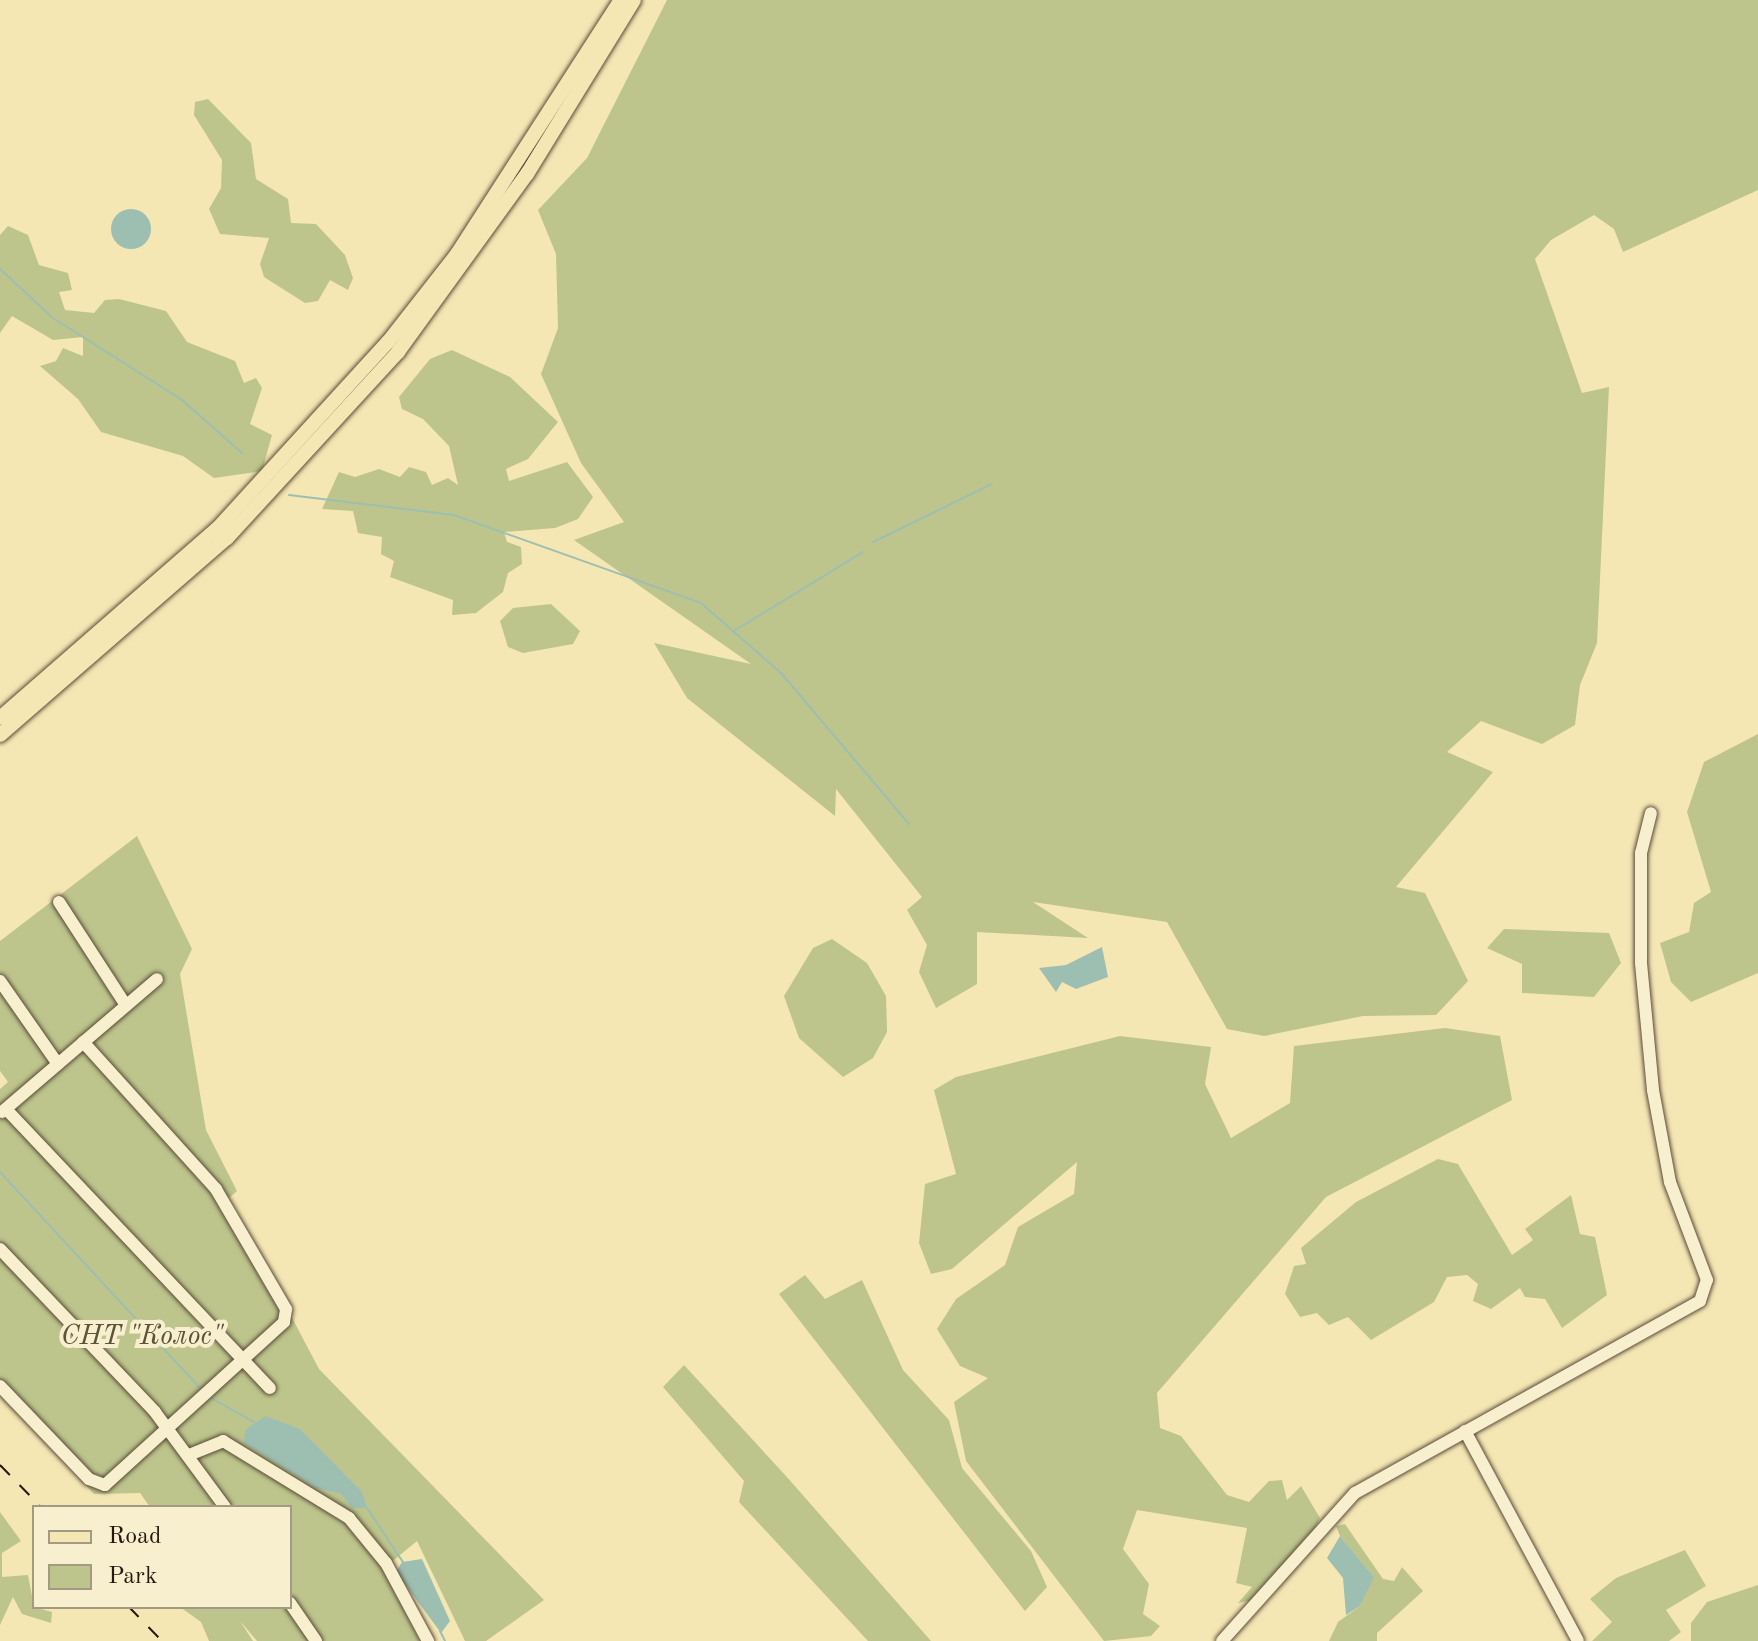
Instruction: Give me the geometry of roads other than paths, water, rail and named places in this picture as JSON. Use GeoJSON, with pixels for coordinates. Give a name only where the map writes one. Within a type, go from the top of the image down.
{"type":"FeatureCollection","features":[{"type":"Feature","properties":{"kind":"main road"},"geometry":{"type":"LineString","coordinates":[[0,718],[217,529],[378,353],[464,243],[621,0]]}},
{"type":"Feature","properties":{"kind":"main road"},"geometry":{"type":"LineString","coordinates":[[0,735],[227,538],[398,352],[527,174],[634,0]]}},
{"type":"Feature","properties":{"kind":"street"},"geometry":{"type":"LineString","coordinates":[[1222,1641],[1341,1504],[1465,1431],[1700,1301],[1707,1280],[1670,1182],[1653,1090],[1641,963],[1641,853],[1651,813]]}},
{"type":"Feature","properties":{"kind":"street"},"geometry":{"type":"LineString","coordinates":[[59,902],[125,1004]]}},
{"type":"Feature","properties":{"kind":"street"},"geometry":{"type":"LineString","coordinates":[[157,979],[3,1111],[270,1388]]}},
{"type":"Feature","properties":{"kind":"street"},"geometry":{"type":"LineString","coordinates":[[0,981],[58,1064]]}},
{"type":"Feature","properties":{"kind":"street"},"geometry":{"type":"LineString","coordinates":[[0,1386],[98,1484],[111,1482],[284,1322],[286,1309],[216,1189],[83,1042]]}},
{"type":"Feature","properties":{"kind":"street"},"geometry":{"type":"LineString","coordinates":[[0,1249],[167,1428],[224,1505]]}},
{"type":"Feature","properties":{"kind":"street"},"geometry":{"type":"LineString","coordinates":[[1465,1431],[1578,1641]]}},
{"type":"Feature","properties":{"kind":"street"},"geometry":{"type":"LineString","coordinates":[[189,1455],[223,1441],[349,1518],[386,1563],[428,1641]]}},
{"type":"Feature","properties":{"kind":"street"},"geometry":{"type":"LineString","coordinates":[[292,1606],[316,1641]]}},
{"type":"Feature","properties":{"kind":"waterway"},"geometry":{"type":"LineString","coordinates":[[0,269],[53,318],[182,400],[242,453]]}},
{"type":"Feature","properties":{"kind":"waterway"},"geometry":{"type":"LineString","coordinates":[[873,542],[992,484]]}},
{"type":"Feature","properties":{"kind":"waterway"},"geometry":{"type":"LineString","coordinates":[[289,495],[454,515],[701,603],[781,673],[909,824]]}},
{"type":"Feature","properties":{"kind":"waterway"},"geometry":{"type":"LineString","coordinates":[[734,631],[863,552]]}},
{"type":"Feature","properties":{"kind":"waterway"},"geometry":{"type":"LineString","coordinates":[[0,1172],[203,1391]]}},
{"type":"Feature","properties":{"kind":"waterway"},"geometry":{"type":"LineString","coordinates":[[211,1398],[254,1422]]}},
{"type":"Feature","properties":{"kind":"waterway"},"geometry":{"type":"LineString","coordinates":[[367,1508],[403,1562]]}},
{"type":"Feature","properties":{"kind":"waterway"},"geometry":{"type":"LineString","coordinates":[[440,1631],[445,1641]]}},
{"type":"Feature","properties":{"kind":"railway"},"geometry":{"type":"LineString","coordinates":[[0,1465],[39,1505]]}},
{"type":"Feature","properties":{"kind":"railway"},"geometry":{"type":"LineString","coordinates":[[131,1609],[162,1641]]}},
{"type":"Feature","properties":{"kind":"park label","name":"СНТ \"Колос\""},"geometry":{"type":"Point","coordinates":[142,1337]}}]}
